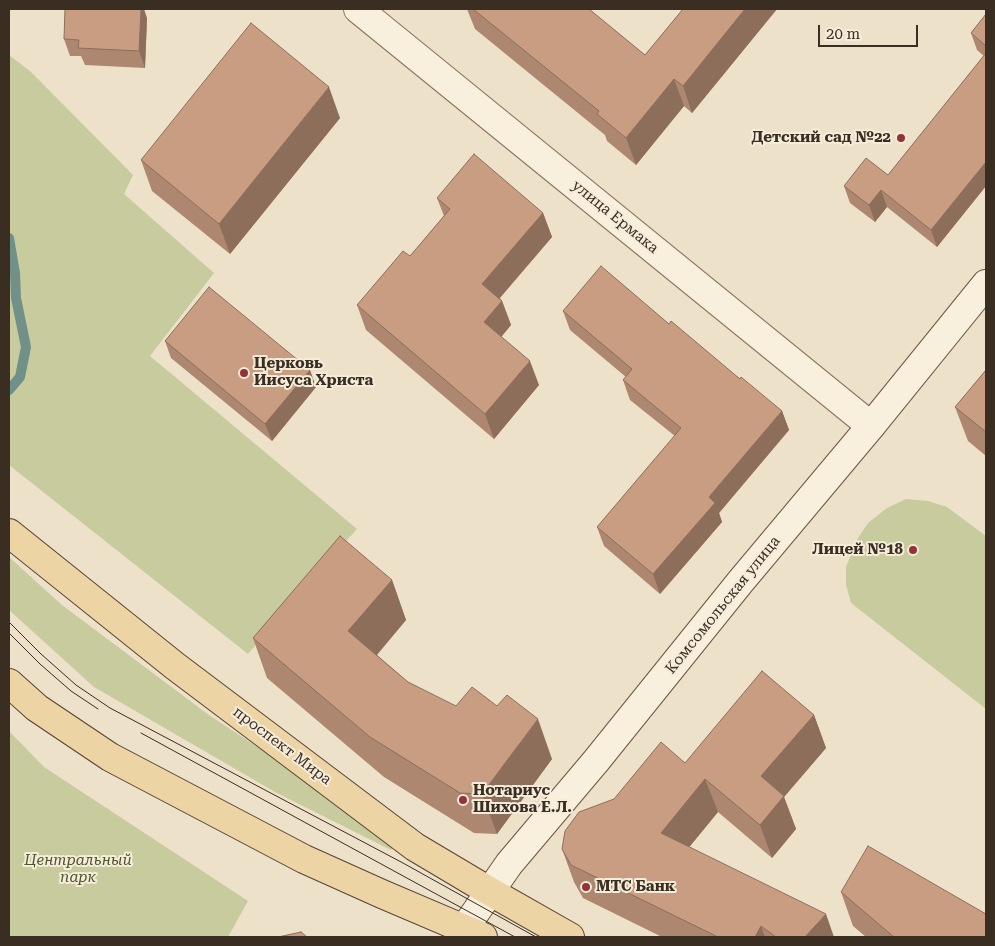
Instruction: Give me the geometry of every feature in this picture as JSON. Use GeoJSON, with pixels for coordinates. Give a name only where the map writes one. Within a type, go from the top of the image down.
{"type":"FeatureCollection","features":[{"type":"Feature","properties":{"kind":"main road","name":"улица Ермака"},"geometry":{"type":"LineString","coordinates":[[358,9],[871,426]]}},
{"type":"Feature","properties":{"kind":"main road","name":"Комсомольская улица"},"geometry":{"type":"LineString","coordinates":[[473,933],[489,892],[509,864],[596,761],[741,581],[871,426],[986,284]]}},
{"type":"Feature","properties":{"kind":"main road","name":"проспект Мира"},"geometry":{"type":"LineString","coordinates":[[9,533],[176,666],[415,847],[489,892],[570,937]]}},
{"type":"Feature","properties":{"kind":"main road"},"geometry":{"type":"LineString","coordinates":[[9,683],[37,708],[110,757],[304,858],[473,933]]}},
{"type":"Feature","properties":{"kind":"green space"},"geometry":{"type":"Polygon","coordinates":[[[9,55],[30,71],[133,175],[124,194],[214,273],[150,356],[357,529],[248,654],[9,465],[9,55]]]}},
{"type":"Feature","properties":{"kind":"green space","name":"Лицей №18"},"geometry":{"type":"Polygon","coordinates":[[[906,499],[928,501],[947,507],[986,536],[986,709],[851,603],[846,585],[846,567],[858,538],[868,523],[887,508],[906,499]]]}},
{"type":"Feature","properties":{"kind":"green space"},"geometry":{"type":"Polygon","coordinates":[[[9,557],[62,605],[209,715],[333,797],[396,842],[391,850],[275,792],[94,687],[9,610],[9,557]]]}},
{"type":"Feature","properties":{"kind":"green space","name":"Центральный парк"},"geometry":{"type":"Polygon","coordinates":[[[9,731],[44,767],[248,901],[228,937],[9,937],[9,731]]]}},
{"type":"Feature","properties":{"kind":"building"},"geometry":{"type":"Polygon","coordinates":[[[65,9],[141,9],[139,51],[78,48],[79,40],[64,39],[65,9]]]}},
{"type":"Feature","properties":{"kind":"building"},"geometry":{"type":"Polygon","coordinates":[[[473,9],[589,9],[645,55],[683,9],[745,9],[683,86],[674,79],[626,138],[597,114],[599,111],[473,9]]]}},
{"type":"Feature","properties":{"kind":"building"},"geometry":{"type":"Polygon","coordinates":[[[986,14],[986,46],[971,33],[986,14]]]}},
{"type":"Feature","properties":{"kind":"building"},"geometry":{"type":"Polygon","coordinates":[[[251,23],[329,87],[219,224],[141,160],[251,23]]]}},
{"type":"Feature","properties":{"kind":"building"},"geometry":{"type":"Polygon","coordinates":[[[986,53],[986,162],[931,230],[881,190],[869,205],[844,186],[866,158],[888,175],[986,53]]]}},
{"type":"Feature","properties":{"kind":"building"},"geometry":{"type":"Polygon","coordinates":[[[474,154],[543,213],[482,284],[502,301],[484,322],[530,361],[485,414],[357,305],[403,251],[410,256],[450,209],[437,198],[474,154]]]}},
{"type":"Feature","properties":{"kind":"building"},"geometry":{"type":"Polygon","coordinates":[[[601,266],[669,324],[671,321],[740,379],[741,377],[782,411],[709,497],[715,503],[653,574],[597,527],[681,428],[623,380],[632,369],[563,311],[601,266]]]}},
{"type":"Feature","properties":{"kind":"building","name":"Церковь Иисуса Христа"},"geometry":{"type":"Polygon","coordinates":[[[209,287],[310,370],[265,424],[165,341],[209,287]]]}},
{"type":"Feature","properties":{"kind":"building"},"geometry":{"type":"Polygon","coordinates":[[[986,370],[986,432],[955,407],[986,370]]]}},
{"type":"Feature","properties":{"kind":"building"},"geometry":{"type":"Polygon","coordinates":[[[340,536],[392,580],[348,631],[408,682],[456,706],[472,687],[497,706],[507,695],[538,719],[482,794],[460,793],[370,737],[253,638],[340,536]]]}},
{"type":"Feature","properties":{"kind":"building"},"geometry":{"type":"Polygon","coordinates":[[[762,671],[814,715],[761,776],[784,796],[760,825],[705,779],[661,833],[826,914],[805,937],[776,937],[761,926],[755,937],[718,937],[571,865],[562,849],[565,831],[579,812],[614,799],[661,742],[685,763],[762,671]]]}},
{"type":"Feature","properties":{"kind":"building"},"geometry":{"type":"Polygon","coordinates":[[[868,846],[986,914],[986,937],[894,937],[841,892],[868,846]]]}},
{"type":"Feature","properties":{"kind":"building"},"geometry":{"type":"Polygon","coordinates":[[[301,932],[307,937],[278,937],[301,932]]]}},
{"type":"Feature","properties":{"kind":"waterway"},"geometry":{"type":"LineString","coordinates":[[9,238],[15,273],[16,298],[26,347],[20,377],[9,390]]}},
{"type":"Feature","properties":{"kind":"tram line"},"geometry":{"type":"LineString","coordinates":[[9,622],[76,685],[110,708],[403,863],[536,937]]}},
{"type":"Feature","properties":{"kind":"tram line"},"geometry":{"type":"LineString","coordinates":[[9,633],[71,691],[98,709]]}},
{"type":"Feature","properties":{"kind":"tram line"},"geometry":{"type":"LineString","coordinates":[[141,733],[515,937]]}},
{"type":"Feature","properties":{"kind":"place","name":"Детский сад №22"},"geometry":{"type":"Point","coordinates":[901,138]}},
{"type":"Feature","properties":{"kind":"place","name":"Церковь Иисуса Христа"},"geometry":{"type":"Point","coordinates":[244,373]}},
{"type":"Feature","properties":{"kind":"place","name":"Лицей №18"},"geometry":{"type":"Point","coordinates":[913,550]}},
{"type":"Feature","properties":{"kind":"place","name":"Нотариус Шихова Е.Л."},"geometry":{"type":"Point","coordinates":[463,800]}},
{"type":"Feature","properties":{"kind":"place","name":"МТС Банк"},"geometry":{"type":"Point","coordinates":[586,887]}}]}
